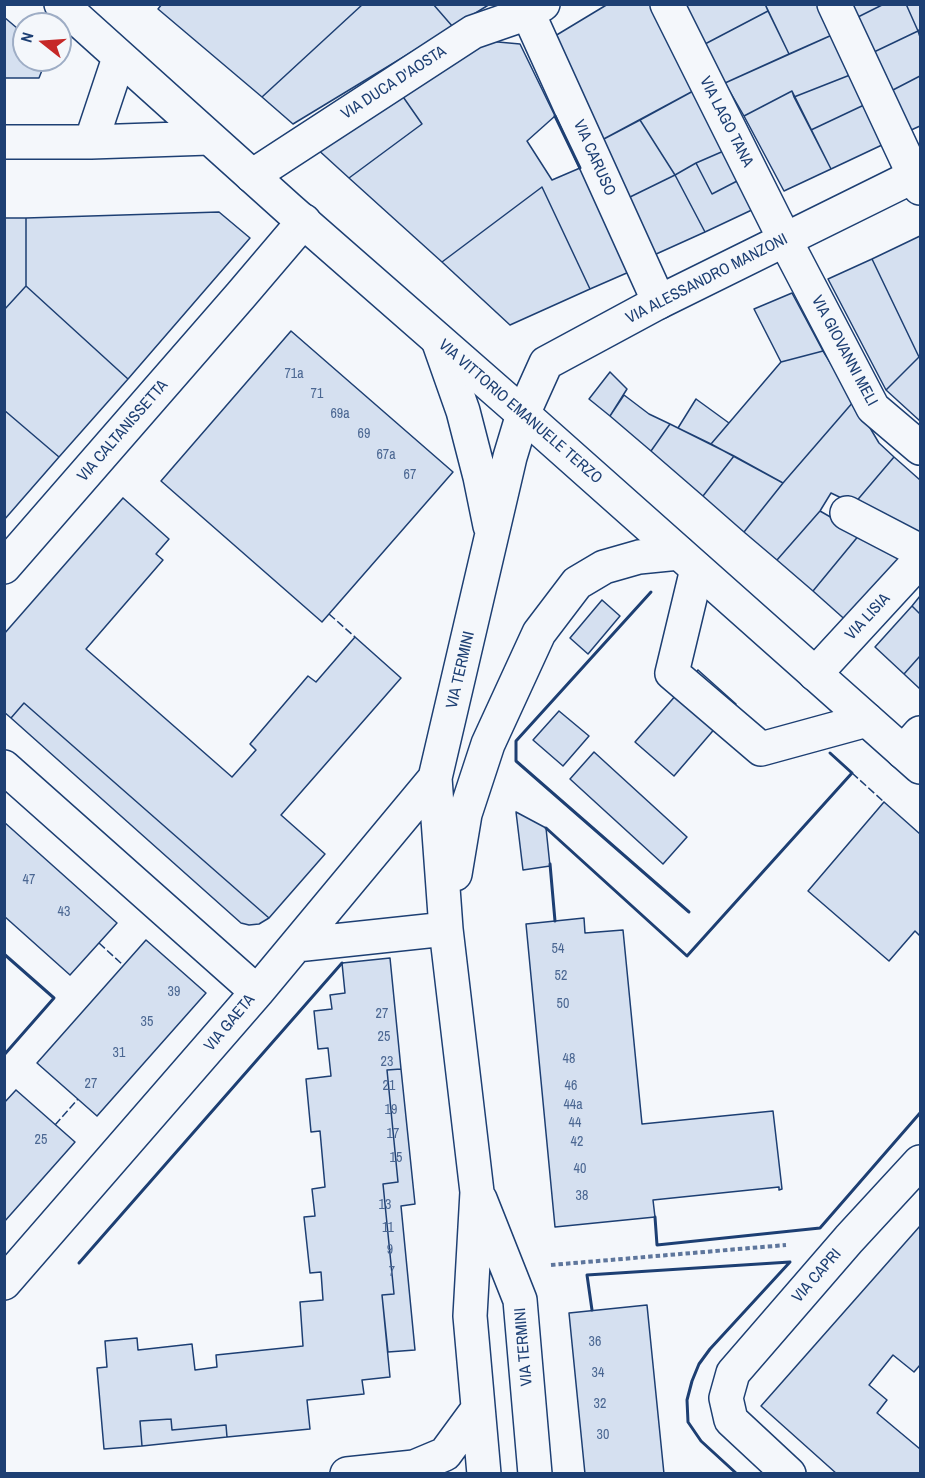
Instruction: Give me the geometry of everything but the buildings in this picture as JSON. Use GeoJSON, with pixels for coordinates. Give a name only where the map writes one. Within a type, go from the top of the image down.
{"type":"FeatureCollection","features":[{"type":"Feature","properties":{"kind":"street","name":"VIA VITTORIO EMANUELE TERZO"},"geometry":{"type":"LineString","coordinates":[[61,4],[209,138],[867,720],[915,751]]}},
{"type":"Feature","properties":{"kind":"street","name":"VIA LAGO TANA"},"geometry":{"type":"LineString","coordinates":[[667,4],[785,240]]}},
{"type":"Feature","properties":{"kind":"street"},"geometry":{"type":"LineString","coordinates":[[834,4],[919,179]]}},
{"type":"Feature","properties":{"kind":"street","name":"VIA DUCA D'AOSTA"},"geometry":{"type":"LineString","coordinates":[[252,176],[473,32],[535,9]]}},
{"type":"Feature","properties":{"kind":"street","name":"VIA CARUSO"},"geometry":{"type":"LineString","coordinates":[[535,9],[659,302]]}},
{"type":"Feature","properties":{"kind":"street"},"geometry":{"type":"LineString","coordinates":[[91,142],[119,58]]}},
{"type":"Feature","properties":{"kind":"street"},"geometry":{"type":"LineString","coordinates":[[4,142],[209,138]]}},
{"type":"Feature","properties":{"kind":"street","name":"VIA ALESSANDRO MANZONI"},"geometry":{"type":"LineString","coordinates":[[523,414],[546,363],[659,302],[785,240],[919,179]]}},
{"type":"Feature","properties":{"kind":"street","name":"VIA CALTANISSETTA"},"geometry":{"type":"LineString","coordinates":[[4,567],[303,221]]}},
{"type":"Feature","properties":{"kind":"street","name":"VIA GIOVANNI MELI"},"geometry":{"type":"LineString","coordinates":[[785,240],[873,408],[921,448]]}},
{"type":"Feature","properties":{"kind":"street"},"geometry":{"type":"LineString","coordinates":[[438,340],[463,411],[492,537]]}},
{"type":"Feature","properties":{"kind":"street","name":"VIA TERMINI"},"geometry":{"type":"LineString","coordinates":[[484,1473],[470,1316],[477,1192],[446,929],[435,778],[510,458],[523,414]]}},
{"type":"Feature","properties":{"kind":"street"},"geometry":{"type":"LineString","coordinates":[[847,513],[921,551]]}},
{"type":"Feature","properties":{"kind":"street","name":"VIA TERMINI"},"geometry":{"type":"LineString","coordinates":[[446,929],[465,814],[488,744],[539,633],[577,584],[604,567],[639,556],[688,561]]}},
{"type":"Feature","properties":{"kind":"street","name":"VIA LISIA"},"geometry":{"type":"LineString","coordinates":[[815,674],[921,560]]}},
{"type":"Feature","properties":{"kind":"street"},"geometry":{"type":"LineString","coordinates":[[688,561],[672,672],[761,749],[867,720]]}},
{"type":"Feature","properties":{"kind":"street","name":"VIA GAETA"},"geometry":{"type":"LineString","coordinates":[[4,767],[257,992],[4,1283]]}},
{"type":"Feature","properties":{"kind":"street"},"geometry":{"type":"LineString","coordinates":[[257,992],[435,778]]}},
{"type":"Feature","properties":{"kind":"street"},"geometry":{"type":"LineString","coordinates":[[296,945],[446,929]]}},
{"type":"Feature","properties":{"kind":"street","name":"VIA CAPRI"},"geometry":{"type":"LineString","coordinates":[[789,1473],[731,1420],[726,1398],[733,1373],[849,1239],[921,1162]]}},
{"type":"Feature","properties":{"kind":"street","name":"VIA TERMINI"},"geometry":{"type":"LineString","coordinates":[[477,1192],[520,1300],[535,1473]]}},
{"type":"Feature","properties":{"kind":"street"},"geometry":{"type":"LineString","coordinates":[[347,1473],[429,1470],[445,1454],[478,1409]]}},
{"type":"Feature","properties":{"kind":"street"},"geometry":{"type":"LineString","coordinates":[[492,1473],[531,1425]]}},
{"type":"Feature","properties":{"kind":"path"},"geometry":{"type":"LineString","coordinates":[[509,1268],[849,1239]]}},
{"type":"Feature","properties":{"kind":"fence"},"geometry":{"type":"LineString","coordinates":[[329,614],[355,637]]}},
{"type":"Feature","properties":{"kind":"fence"},"geometry":{"type":"LineString","coordinates":[[852,773],[884,802]]}},
{"type":"Feature","properties":{"kind":"fence"},"geometry":{"type":"LineString","coordinates":[[99,943],[123,965]]}},
{"type":"Feature","properties":{"kind":"fence"},"geometry":{"type":"LineString","coordinates":[[55,1125],[78,1099]]}},
{"type":"Feature","properties":{"kind":"wall"},"geometry":{"type":"LineString","coordinates":[[555,116],[580,168]]}},
{"type":"Feature","properties":{"kind":"wall"},"geometry":{"type":"LineString","coordinates":[[651,592],[516,741],[516,761],[689,912]]}},
{"type":"Feature","properties":{"kind":"wall"},"geometry":{"type":"LineString","coordinates":[[546,828],[687,956],[852,773],[830,753]]}},
{"type":"Feature","properties":{"kind":"wall"},"geometry":{"type":"LineString","coordinates":[[550,864],[555,921]]}},
{"type":"Feature","properties":{"kind":"wall"},"geometry":{"type":"LineString","coordinates":[[4,954],[54,998],[4,1055]]}},
{"type":"Feature","properties":{"kind":"wall"},"geometry":{"type":"LineString","coordinates":[[79,1263],[342,963]]}},
{"type":"Feature","properties":{"kind":"wall"},"geometry":{"type":"LineString","coordinates":[[655,1217],[657,1245],[820,1228],[920,1113]]}},
{"type":"Feature","properties":{"kind":"wall"},"geometry":{"type":"LineString","coordinates":[[592,1310],[587,1275],[790,1262],[710,1349],[699,1364],[687,1400],[688,1422],[701,1441],[737,1474]]}}]}
